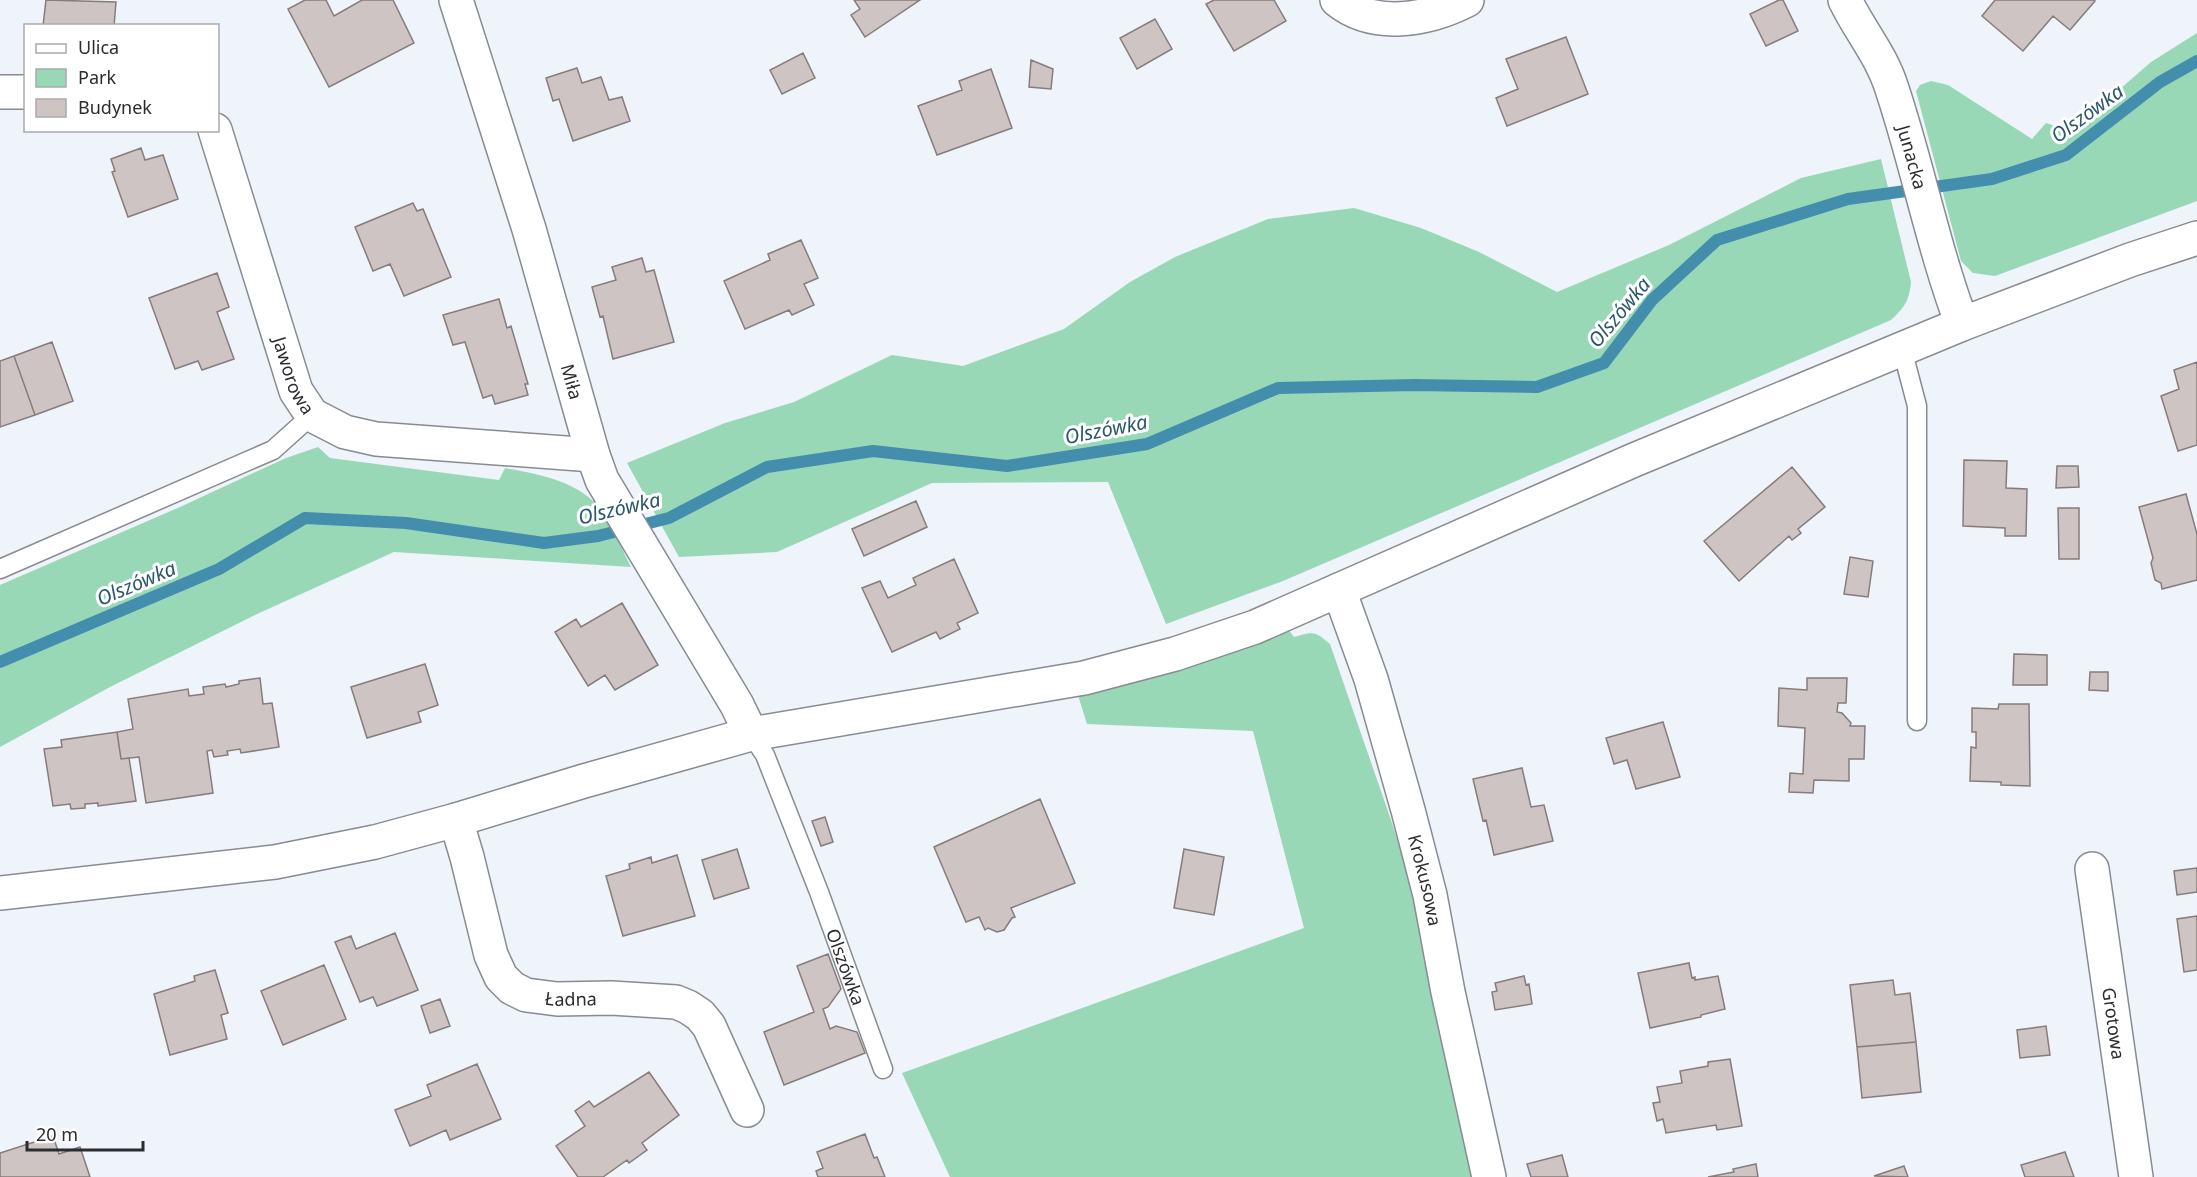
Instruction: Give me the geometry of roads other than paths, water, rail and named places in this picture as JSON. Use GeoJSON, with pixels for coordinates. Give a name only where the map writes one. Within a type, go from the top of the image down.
{"type":"FeatureCollection","features":[{"type":"Feature","properties":{"kind":"street","name":"Miła"},"geometry":{"type":"LineString","coordinates":[[456,0],[529,229],[597,468],[737,705],[751,734]]}},
{"type":"Feature","properties":{"kind":"street"},"geometry":{"type":"LineString","coordinates":[[1337,0],[1345,7],[1368,15],[1395,19],[1422,17],[1467,0]]}},
{"type":"Feature","properties":{"kind":"street","name":"Junacka"},"geometry":{"type":"LineString","coordinates":[[1845,0],[1881,60],[1892,89],[1929,222],[1962,324]]}},
{"type":"Feature","properties":{"kind":"street"},"geometry":{"type":"LineString","coordinates":[[0,92],[24,92]]}},
{"type":"Feature","properties":{"kind":"street","name":"Jaworowa"},"geometry":{"type":"LineString","coordinates":[[216,132],[296,391],[312,415],[345,432],[376,439],[597,468]]}},
{"type":"Feature","properties":{"kind":"street"},"geometry":{"type":"LineString","coordinates":[[0,893],[275,862],[375,842],[751,734],[1084,678],[1175,654],[1235,634],[1634,460],[1962,324],[2130,260],[2197,238]]}},
{"type":"Feature","properties":{"kind":"street","name":"Krokusowa"},"geometry":{"type":"LineString","coordinates":[[1339,590],[1371,679],[1430,895],[1448,992],[1489,1177]]}},
{"type":"Feature","properties":{"kind":"street","name":"Ładna"},"geometry":{"type":"LineString","coordinates":[[456,820],[491,955],[501,977],[512,988],[526,995],[547,998],[611,998],[676,1002],[688,1007],[700,1015],[709,1026],[747,1110]]}},
{"type":"Feature","properties":{"kind":"street","name":"Grotowa"},"geometry":{"type":"LineString","coordinates":[[2092,869],[2136,1177]]}},
{"type":"Feature","properties":{"kind":"lane"},"geometry":{"type":"LineString","coordinates":[[1902,349],[1917,406],[1917,721]]}},
{"type":"Feature","properties":{"kind":"lane"},"geometry":{"type":"LineString","coordinates":[[0,569],[273,450],[312,415]]}},
{"type":"Feature","properties":{"kind":"lane","name":"Olszówka"},"geometry":{"type":"LineString","coordinates":[[751,734],[765,754],[815,881],[883,1069]]}},
{"type":"Feature","properties":{"kind":"waterway","name":"Olszówka"},"geometry":{"type":"LineString","coordinates":[[0,662],[219,569],[305,518],[406,523],[544,543],[598,536],[669,518],[767,467],[873,451],[1007,466],[1147,444],[1278,388],[1414,385],[1537,387],[1604,363],[1652,300],[1717,240],[1848,199],[1992,179],[2066,155],[2160,82],[2197,61]]}}]}
